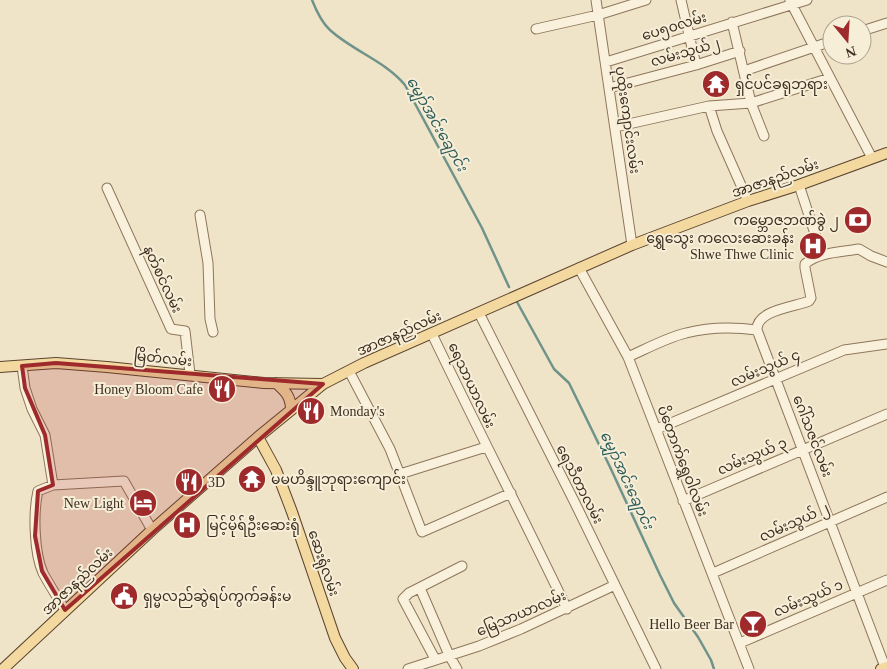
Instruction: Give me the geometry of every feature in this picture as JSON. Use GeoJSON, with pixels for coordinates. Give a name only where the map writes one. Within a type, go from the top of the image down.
{"type":"FeatureCollection","features":[{"type":"Feature","properties":{"kind":"main road","name":"အာဇာနည်လမ်း"},"geometry":{"type":"LineString","coordinates":[[3,669],[152,530],[258,437],[323,384],[632,245],[748,201],[799,185],[887,153]]}},
{"type":"Feature","properties":{"kind":"main road","name":"မြိတ်လမ်း"},"geometry":{"type":"LineString","coordinates":[[0,367],[56,363],[276,383],[323,384]]}},
{"type":"Feature","properties":{"kind":"main road"},"geometry":{"type":"LineString","coordinates":[[276,383],[286,392],[291,401],[292,410]]}},
{"type":"Feature","properties":{"kind":"main road","name":"ဆေးရုံလမ်း"},"geometry":{"type":"LineString","coordinates":[[258,437],[276,470],[335,638],[353,669]]}},
{"type":"Feature","properties":{"kind":"street","name":"ပုထိုးကျောင်းလမ်း"},"geometry":{"type":"LineString","coordinates":[[596,0],[632,245]]}},
{"type":"Feature","properties":{"kind":"street"},"geometry":{"type":"LineString","coordinates":[[536,29],[598,15],[646,0]]}},
{"type":"Feature","properties":{"kind":"street"},"geometry":{"type":"LineString","coordinates":[[681,0],[696,65]]}},
{"type":"Feature","properties":{"kind":"street","name":"ပေ၅၀လမ်း"},"geometry":{"type":"LineString","coordinates":[[606,62],[791,2],[807,0]]}},
{"type":"Feature","properties":{"kind":"street"},"geometry":{"type":"LineString","coordinates":[[791,2],[872,158]]}},
{"type":"Feature","properties":{"kind":"street"},"geometry":{"type":"LineString","coordinates":[[732,22],[751,103],[764,136]]}},
{"type":"Feature","properties":{"kind":"street"},"geometry":{"type":"LineString","coordinates":[[872,28],[887,23]]}},
{"type":"Feature","properties":{"kind":"street"},"geometry":{"type":"LineString","coordinates":[[744,71],[822,44]]}},
{"type":"Feature","properties":{"kind":"street","name":"လမ်းသွယ်၂"},"geometry":{"type":"LineString","coordinates":[[609,88],[696,65],[740,51]]}},
{"type":"Feature","properties":{"kind":"street"},"geometry":{"type":"LineString","coordinates":[[615,127],[709,106],[751,103],[830,78]]}},
{"type":"Feature","properties":{"kind":"street"},"geometry":{"type":"LineString","coordinates":[[709,106],[717,131],[748,201]]}},
{"type":"Feature","properties":{"kind":"street"},"geometry":{"type":"LineString","coordinates":[[799,185],[822,255]]}},
{"type":"Feature","properties":{"kind":"street","name":"နတ်စင်လမ်း"},"geometry":{"type":"LineString","coordinates":[[107,188],[171,329],[185,331],[190,374]]}},
{"type":"Feature","properties":{"kind":"street"},"geometry":{"type":"LineString","coordinates":[[200,215],[208,263],[210,319],[214,332]]}},
{"type":"Feature","properties":{"kind":"street"},"geometry":{"type":"LineString","coordinates":[[628,357],[685,333],[713,329],[742,328],[757,330],[758,322],[768,314],[809,301],[811,298],[805,264],[822,255],[859,249],[887,262]]}},
{"type":"Feature","properties":{"kind":"street","name":"ပိတောက်ရွှေဝါလမ်း"},"geometry":{"type":"LineString","coordinates":[[579,268],[628,357],[750,669]]}},
{"type":"Feature","properties":{"kind":"street","name":"ရေသီတာလမ်း"},"geometry":{"type":"LineString","coordinates":[[478,313],[656,669]]}},
{"type":"Feature","properties":{"kind":"street","name":"ဂေါ်သဇင်လမ်း"},"geometry":{"type":"LineString","coordinates":[[757,330],[885,668]]}},
{"type":"Feature","properties":{"kind":"street","name":"ရေသာယာလမ်း"},"geometry":{"type":"LineString","coordinates":[[432,334],[567,609]]}},
{"type":"Feature","properties":{"kind":"street","name":"လမ်းသွယ် ၄"},"geometry":{"type":"LineString","coordinates":[[657,429],[844,350],[887,344]]}},
{"type":"Feature","properties":{"kind":"street"},"geometry":{"type":"LineString","coordinates":[[22,366],[25,388],[32,409],[45,435],[53,485]]}},
{"type":"Feature","properties":{"kind":"street"},"geometry":{"type":"LineString","coordinates":[[349,371],[390,449],[422,532],[511,493]]}},
{"type":"Feature","properties":{"kind":"street","name":"လမ်းသွယ် ၃"},"geometry":{"type":"LineString","coordinates":[[683,501],[887,414]]}},
{"type":"Feature","properties":{"kind":"street","name":"ရေသာယာလမ်း"},"geometry":{"type":"LineString","coordinates":[[400,474],[486,447]]}},
{"type":"Feature","properties":{"kind":"street"},"geometry":{"type":"LineString","coordinates":[[65,610],[42,571],[35,536],[35,504],[38,491],[53,485],[124,481],[152,530]]}},
{"type":"Feature","properties":{"kind":"street","name":"လမ်းသွယ် ၂"},"geometry":{"type":"LineString","coordinates":[[713,573],[830,520],[887,497]]}},
{"type":"Feature","properties":{"kind":"street"},"geometry":{"type":"LineString","coordinates":[[435,659],[403,599],[409,593],[462,566]]}},
{"type":"Feature","properties":{"kind":"street","name":"လမ်းသွယ် ၁"},"geometry":{"type":"LineString","coordinates":[[740,642],[887,580]]}},
{"type":"Feature","properties":{"kind":"street","name":"မြေသာယာလမ်း"},"geometry":{"type":"LineString","coordinates":[[408,669],[521,629],[615,585]]}},
{"type":"Feature","properties":{"kind":"street"},"geometry":{"type":"LineString","coordinates":[[420,588],[449,656],[457,669]]}},
{"type":"Feature","properties":{"kind":"highlighted area"},"geometry":{"type":"Polygon","coordinates":[[[56,363],[323,384],[65,610],[42,571],[35,536],[38,491],[53,485],[45,435],[25,388],[22,366],[56,363]]]}},
{"type":"Feature","properties":{"kind":"waterway","name":"မျှော်အင်းချောင်း"},"geometry":{"type":"LineString","coordinates":[[312,0],[321,20],[330,30],[388,69],[405,85],[482,228],[509,287]]}},
{"type":"Feature","properties":{"kind":"waterway","name":"မျှော်အင်းချောင်း"},"geometry":{"type":"LineString","coordinates":[[517,302],[554,369],[569,383],[674,603],[698,637],[714,669]]}},
{"type":"Feature","properties":{"kind":"place","name":"ရှင်ပင်ခရုဘုရား"},"geometry":{"type":"Point","coordinates":[716,84]}},
{"type":"Feature","properties":{"kind":"place","name":"ကမ္ဘောဇဘဏ်ခွဲ ၂"},"geometry":{"type":"Point","coordinates":[858,220]}},
{"type":"Feature","properties":{"kind":"place","name":"ရွှေသွေး ကလေးဆေးခန်း Shwe Thwe Clinic"},"geometry":{"type":"Point","coordinates":[813,246]}},
{"type":"Feature","properties":{"kind":"place","name":"Honey Bloom Cafe"},"geometry":{"type":"Point","coordinates":[222,389]}},
{"type":"Feature","properties":{"kind":"place","name":"Monday's"},"geometry":{"type":"Point","coordinates":[311,411]}},
{"type":"Feature","properties":{"kind":"place","name":"မမဟိန္ဒူဘုရားကျောင်း"},"geometry":{"type":"Point","coordinates":[252,479]}},
{"type":"Feature","properties":{"kind":"place","name":"3D"},"geometry":{"type":"Point","coordinates":[189,482]}},
{"type":"Feature","properties":{"kind":"place","name":"New Light"},"geometry":{"type":"Point","coordinates":[143,503]}},
{"type":"Feature","properties":{"kind":"place","name":"မြင့်မိုရ်ဦးဆေးရုံ"},"geometry":{"type":"Point","coordinates":[187,525]}},
{"type":"Feature","properties":{"kind":"place","name":"ရှမ္မလည်ဆွဲရပ်ကွက်ခန်းမ"},"geometry":{"type":"Point","coordinates":[124,596]}},
{"type":"Feature","properties":{"kind":"place","name":"Hello Beer Bar"},"geometry":{"type":"Point","coordinates":[753,624]}}]}
